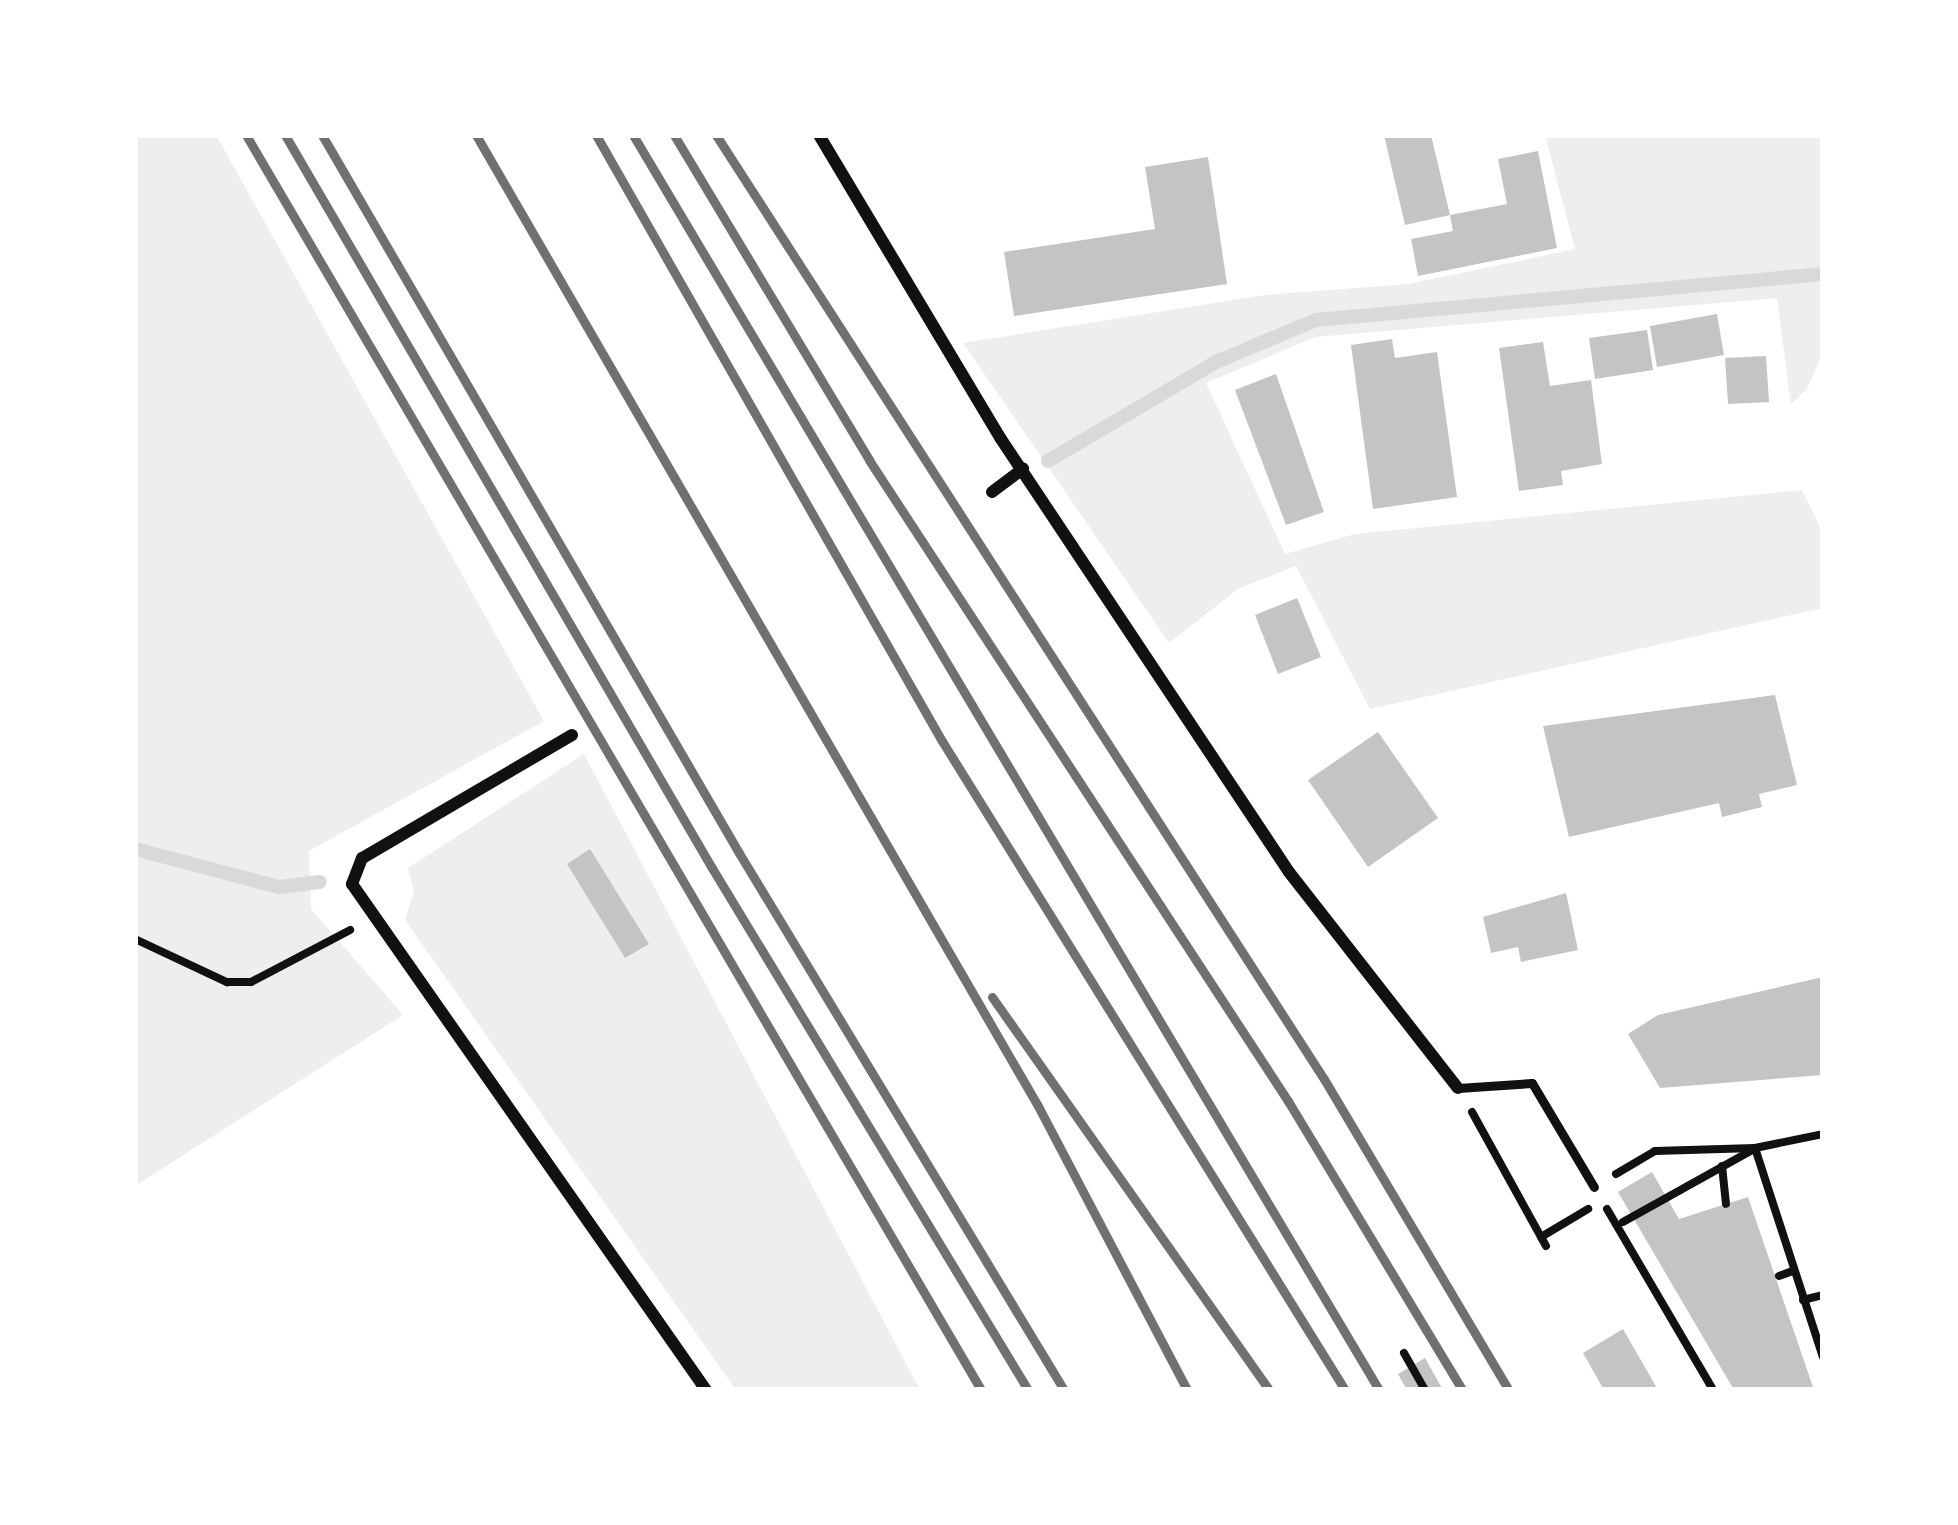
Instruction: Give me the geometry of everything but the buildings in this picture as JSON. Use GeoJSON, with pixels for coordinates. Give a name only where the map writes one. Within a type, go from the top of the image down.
{"type":"FeatureCollection","features":[{"type":"Feature","properties":{"kind":"street"},"geometry":{"type":"LineString","coordinates":[[819,135],[1023,469],[1289,872],[1458,1088]]}},
{"type":"Feature","properties":{"kind":"street"},"geometry":{"type":"LineString","coordinates":[[992,493],[1023,469]]}},
{"type":"Feature","properties":{"kind":"street"},"geometry":{"type":"LineString","coordinates":[[572,735],[362,858],[352,884],[706,1390]]}},
{"type":"Feature","properties":{"kind":"lane"},"geometry":{"type":"LineString","coordinates":[[1458,1088],[1532,1083],[1594,1187]]}},
{"type":"Feature","properties":{"kind":"path"},"geometry":{"type":"LineString","coordinates":[[135,939],[227,982],[251,982],[322,950],[371,914]]}},
{"type":"Feature","properties":{"kind":"path"},"geometry":{"type":"LineString","coordinates":[[1458,1088],[1544,1241],[1602,1200],[1713,1390]]}},
{"type":"Feature","properties":{"kind":"path"},"geometry":{"type":"LineString","coordinates":[[1594,1187],[1654,1151],[1755,1148],[1823,1135]]}},
{"type":"Feature","properties":{"kind":"path"},"geometry":{"type":"LineString","coordinates":[[1624,1222],[1755,1148]]}},
{"type":"Feature","properties":{"kind":"path"},"geometry":{"type":"LineString","coordinates":[[1755,1148],[1823,1357]]}},
{"type":"Feature","properties":{"kind":"path"},"geometry":{"type":"LineString","coordinates":[[1722,1166],[1726,1204]]}},
{"type":"Feature","properties":{"kind":"path"},"geometry":{"type":"LineString","coordinates":[[1779,1276],[1792,1271]]}},
{"type":"Feature","properties":{"kind":"path"},"geometry":{"type":"LineString","coordinates":[[1804,1300],[1823,1295]]}},
{"type":"Feature","properties":{"kind":"path"},"geometry":{"type":"LineString","coordinates":[[1404,1353],[1425,1390]]}},
{"type":"Feature","properties":{"kind":"shaded area"},"geometry":{"type":"Polygon","coordinates":[[[135,135],[216,135],[544,721],[309,851],[311,909],[403,1015],[135,1186],[135,135]]]}},
{"type":"Feature","properties":{"kind":"shaded area"},"geometry":{"type":"Polygon","coordinates":[[[1545,135],[1823,135],[1823,353],[1807,389],[1791,405],[1777,298],[1315,337],[1206,383],[1285,554],[1355,534],[1802,490],[1823,533],[1823,608],[1370,709],[1296,566],[1238,589],[1169,643],[963,343],[1265,295],[1409,284],[1575,249],[1545,135]]]}},
{"type":"Feature","properties":{"kind":"shaded area"},"geometry":{"type":"Polygon","coordinates":[[[584,754],[920,1390],[736,1390],[405,920],[414,891],[408,868],[584,754]]]}},
{"type":"Feature","properties":{"kind":"waterway"},"geometry":{"type":"LineString","coordinates":[[1048,461],[1216,362],[1316,320],[1823,274]]}},
{"type":"Feature","properties":{"kind":"waterway"},"geometry":{"type":"LineString","coordinates":[[135,849],[279,887],[320,882]]}},
{"type":"Feature","properties":{"kind":"railway"},"geometry":{"type":"LineString","coordinates":[[246,135],[981,1390]]}},
{"type":"Feature","properties":{"kind":"railway"},"geometry":{"type":"LineString","coordinates":[[285,135],[712,868],[1028,1390]]}},
{"type":"Feature","properties":{"kind":"railway"},"geometry":{"type":"LineString","coordinates":[[322,135],[739,853],[1064,1390]]}},
{"type":"Feature","properties":{"kind":"railway"},"geometry":{"type":"LineString","coordinates":[[476,135],[1038,1106],[1187,1390]]}},
{"type":"Feature","properties":{"kind":"railway"},"geometry":{"type":"LineString","coordinates":[[596,135],[942,741],[1345,1390]]}},
{"type":"Feature","properties":{"kind":"railway"},"geometry":{"type":"LineString","coordinates":[[633,135],[1379,1390]]}},
{"type":"Feature","properties":{"kind":"railway"},"geometry":{"type":"LineString","coordinates":[[674,135],[869,460],[1288,1101],[1462,1390]]}},
{"type":"Feature","properties":{"kind":"railway"},"geometry":{"type":"LineString","coordinates":[[716,135],[1324,1079],[1509,1390]]}},
{"type":"Feature","properties":{"kind":"railway"},"geometry":{"type":"LineString","coordinates":[[992,997],[1269,1390]]}}]}
